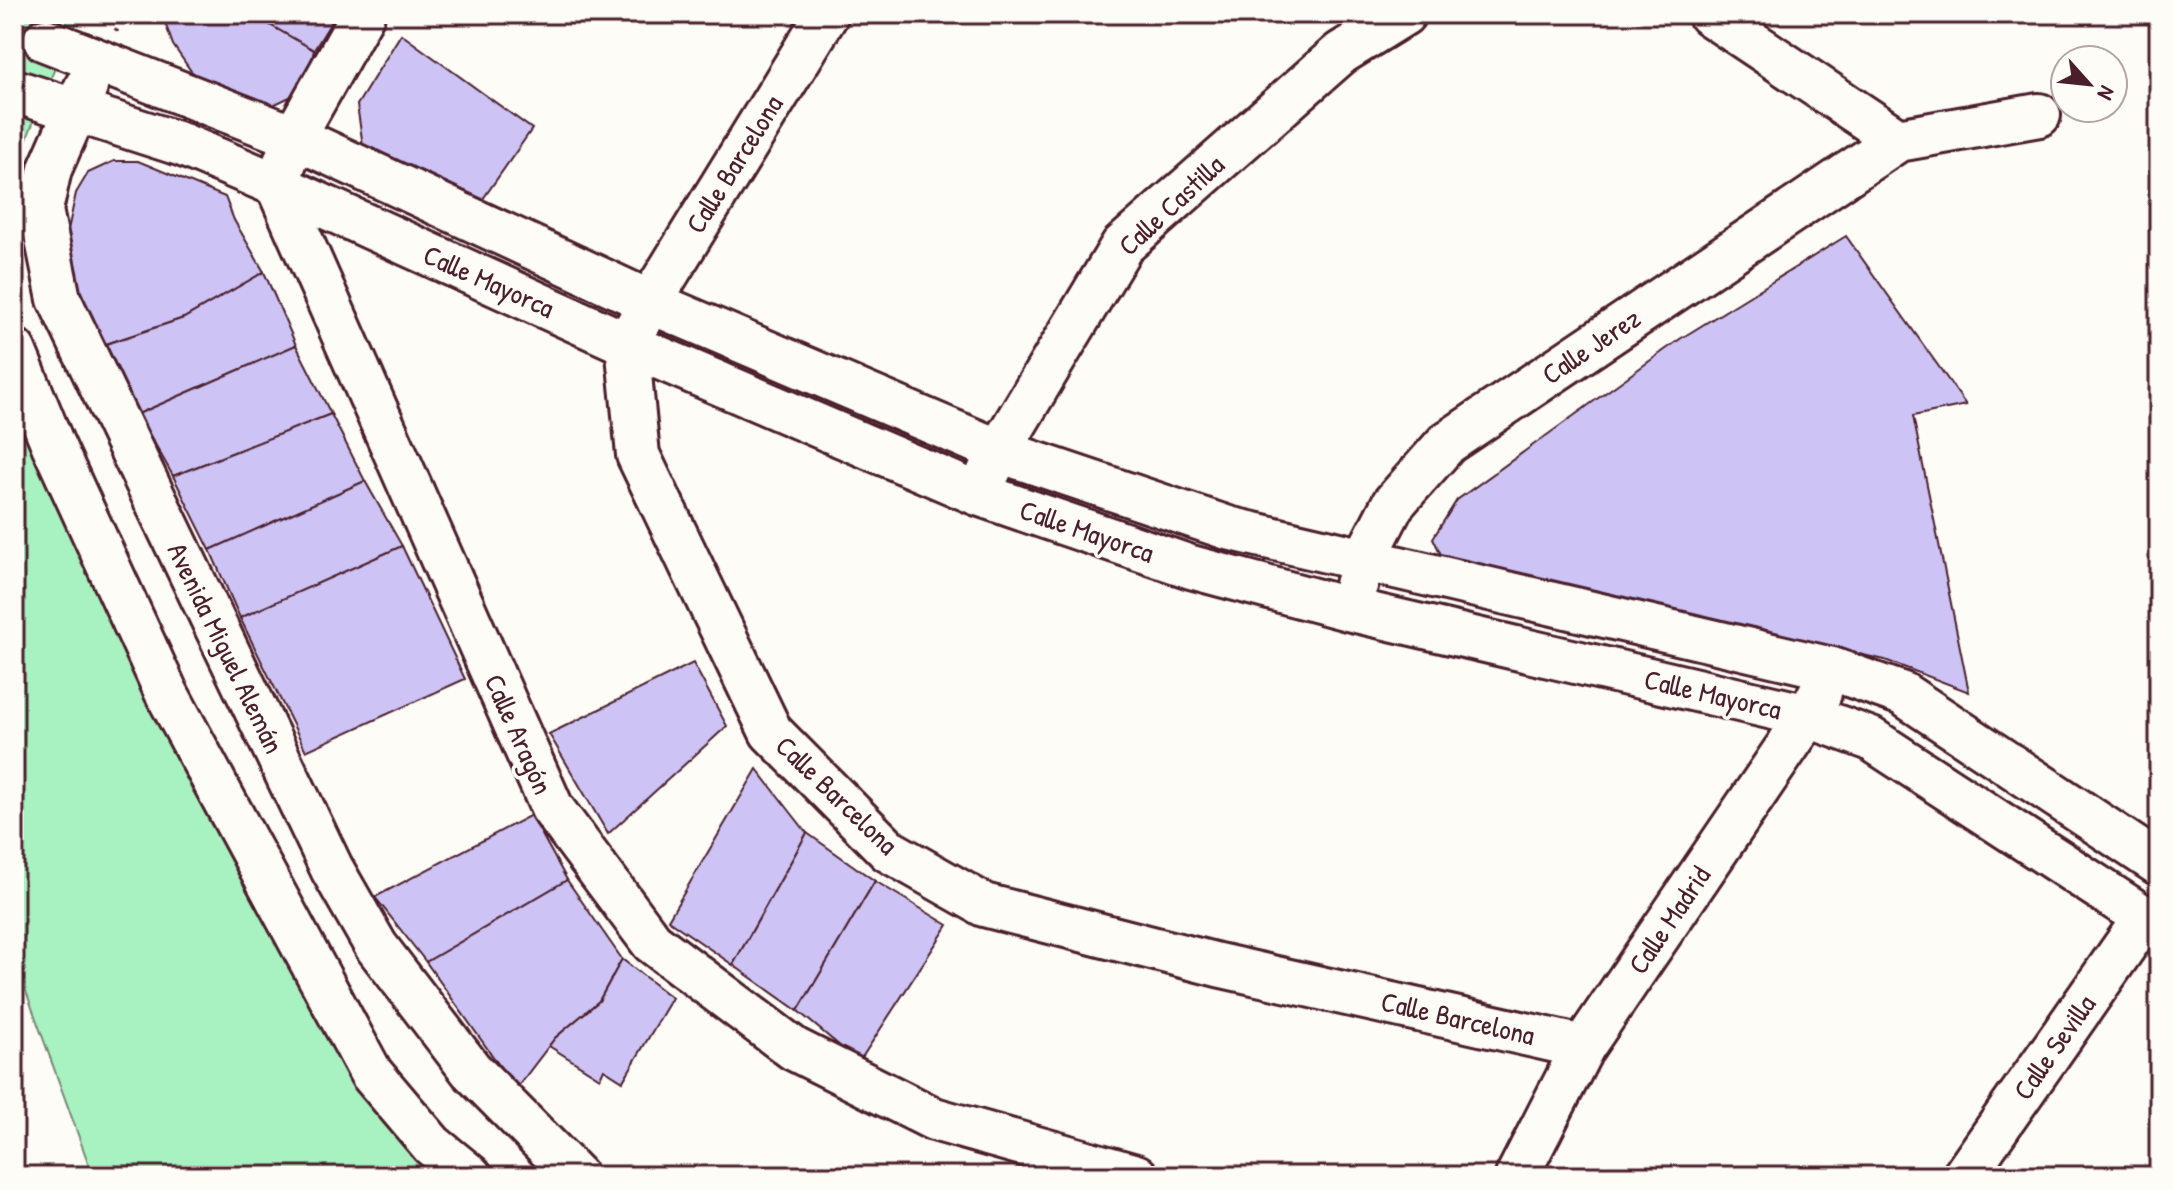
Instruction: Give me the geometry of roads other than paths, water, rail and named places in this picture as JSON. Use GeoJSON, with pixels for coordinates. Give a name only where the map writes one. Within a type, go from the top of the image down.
{"type":"FeatureCollection","features":[{"type":"Feature","properties":{"kind":"street"},"geometry":{"type":"LineString","coordinates":[[277,185],[294,137],[363,14]]}},
{"type":"Feature","properties":{"kind":"street","name":"Calle Barcelona"},"geometry":{"type":"LineString","coordinates":[[827,14],[627,344],[638,455],[771,732],[889,851],[984,905],[1218,965],[1583,1047]]}},
{"type":"Feature","properties":{"kind":"street","name":"Calle Castilla"},"geometry":{"type":"LineString","coordinates":[[978,494],[999,451],[1122,246],[1341,53],[1404,14]]}},
{"type":"Feature","properties":{"kind":"street"},"geometry":{"type":"LineString","coordinates":[[1709,14],[1898,140],[2039,115]]}},
{"type":"Feature","properties":{"kind":"street"},"geometry":{"type":"LineString","coordinates":[[16,97],[51,27]]}},
{"type":"Feature","properties":{"kind":"street","name":"Calle Mayorca"},"geometry":{"type":"LineString","coordinates":[[51,27],[99,61],[294,137],[650,302],[999,451],[1228,528],[1832,669],[1903,694],[2159,864]]}},
{"type":"Feature","properties":{"kind":"street","name":"Avenida Miguel Alemán"},"geometry":{"type":"LineString","coordinates":[[99,61],[50,169],[41,210],[59,299],[332,869],[376,946],[471,1070],[576,1176]]}},
{"type":"Feature","properties":{"kind":"street","name":"Calle Mayorca"},"geometry":{"type":"LineString","coordinates":[[16,97],[75,110],[183,145],[627,344],[978,494],[1191,567],[1348,609],[1808,716],[1871,739],[2152,922]]}},
{"type":"Feature","properties":{"kind":"street","name":"Calle Jerez"},"geometry":{"type":"LineString","coordinates":[[1348,609],[1364,560],[1393,504],[1447,443],[1898,140]]}},
{"type":"Feature","properties":{"kind":"street","name":"Calle Aragón"},"geometry":{"type":"LineString","coordinates":[[277,185],[552,808],[652,942],[794,1049],[934,1119],[1136,1176]]}},
{"type":"Feature","properties":{"kind":"street"},"geometry":{"type":"LineString","coordinates":[[14,350],[53,445],[166,692],[371,1073],[432,1145],[470,1176]]}},
{"type":"Feature","properties":{"kind":"street","name":"Calle Madrid"},"geometry":{"type":"LineString","coordinates":[[1517,1176],[1583,1047],[1808,716],[1832,669]]}},
{"type":"Feature","properties":{"kind":"street","name":"Calle Sevilla"},"geometry":{"type":"LineString","coordinates":[[1964,1176],[2152,922]]}}]}
